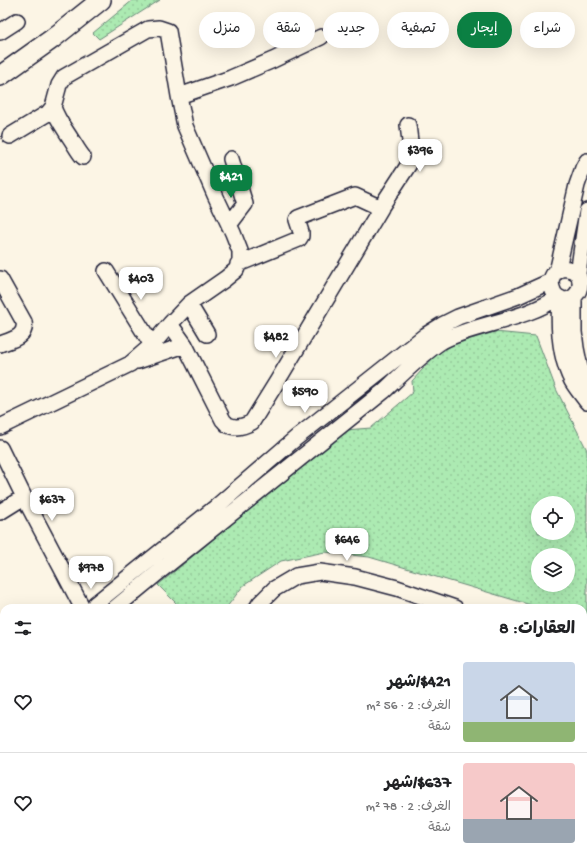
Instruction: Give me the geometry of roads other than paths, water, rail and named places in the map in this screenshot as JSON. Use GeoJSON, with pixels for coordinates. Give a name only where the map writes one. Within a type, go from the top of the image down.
{"type":"FeatureCollection","features":[{"type":"Feature","properties":{"kind":"main road"},"geometry":{"type":"LineString","coordinates":[[0,76],[52,39],[101,0]]}},
{"type":"Feature","properties":{"kind":"street"},"geometry":{"type":"LineString","coordinates":[[0,32],[17,21]]}},
{"type":"Feature","properties":{"kind":"street"},"geometry":{"type":"LineString","coordinates":[[83,157],[76,149],[61,125],[54,107],[59,85],[64,77],[148,29],[159,28],[168,31],[178,96],[185,126],[240,251],[240,261],[236,270],[225,280],[189,304],[152,345],[130,364]]}},
{"type":"Feature","properties":{"kind":"street"},"geometry":{"type":"LineString","coordinates":[[178,96],[245,72],[321,37]]}},
{"type":"Feature","properties":{"kind":"street"},"geometry":{"type":"LineString","coordinates":[[10,136],[48,113],[54,107]]}},
{"type":"Feature","properties":{"kind":"street"},"geometry":{"type":"LineString","coordinates":[[170,324],[185,345],[223,420],[229,425],[238,427],[252,422],[380,210],[380,207],[411,161],[412,149],[408,125]]}},
{"type":"Feature","properties":{"kind":"street"},"geometry":{"type":"LineString","coordinates":[[229,225],[245,204],[231,159]]}},
{"type":"Feature","properties":{"kind":"street"},"geometry":{"type":"LineString","coordinates":[[587,162],[583,168],[577,185],[551,286],[553,291],[564,297],[587,402]]}},
{"type":"Feature","properties":{"kind":"street"},"geometry":{"type":"LineString","coordinates":[[238,264],[298,239],[301,235],[297,220],[298,218],[355,196],[380,207]]}},
{"type":"Feature","properties":{"kind":"street"},"geometry":{"type":"LineString","coordinates":[[578,274],[587,211]]}},
{"type":"Feature","properties":{"kind":"street"},"geometry":{"type":"LineString","coordinates":[[93,604],[216,506],[296,438],[442,324],[518,296],[554,276],[562,269],[568,268],[574,270],[581,278],[582,284],[578,294],[564,297],[522,314],[463,332],[440,342],[414,362],[384,391],[120,604]]}},
{"type":"Feature","properties":{"kind":"street"},"geometry":{"type":"LineString","coordinates":[[106,271],[152,345]]}},
{"type":"Feature","properties":{"kind":"street"},"geometry":{"type":"LineString","coordinates":[[0,279],[24,322],[25,327],[22,334],[0,344]]}},
{"type":"Feature","properties":{"kind":"street"},"geometry":{"type":"LineString","coordinates":[[189,304],[207,334]]}},
{"type":"Feature","properties":{"kind":"street"},"geometry":{"type":"LineString","coordinates":[[0,427],[130,364],[185,345]]}},
{"type":"Feature","properties":{"kind":"street"},"geometry":{"type":"LineString","coordinates":[[0,448],[24,497],[87,604]]}},
{"type":"Feature","properties":{"kind":"street"},"geometry":{"type":"LineString","coordinates":[[0,512],[24,497]]}},
{"type":"Feature","properties":{"kind":"street"},"geometry":{"type":"LineString","coordinates":[[259,604],[274,589],[296,576],[320,572],[355,577],[396,588],[436,604]]}}]}
